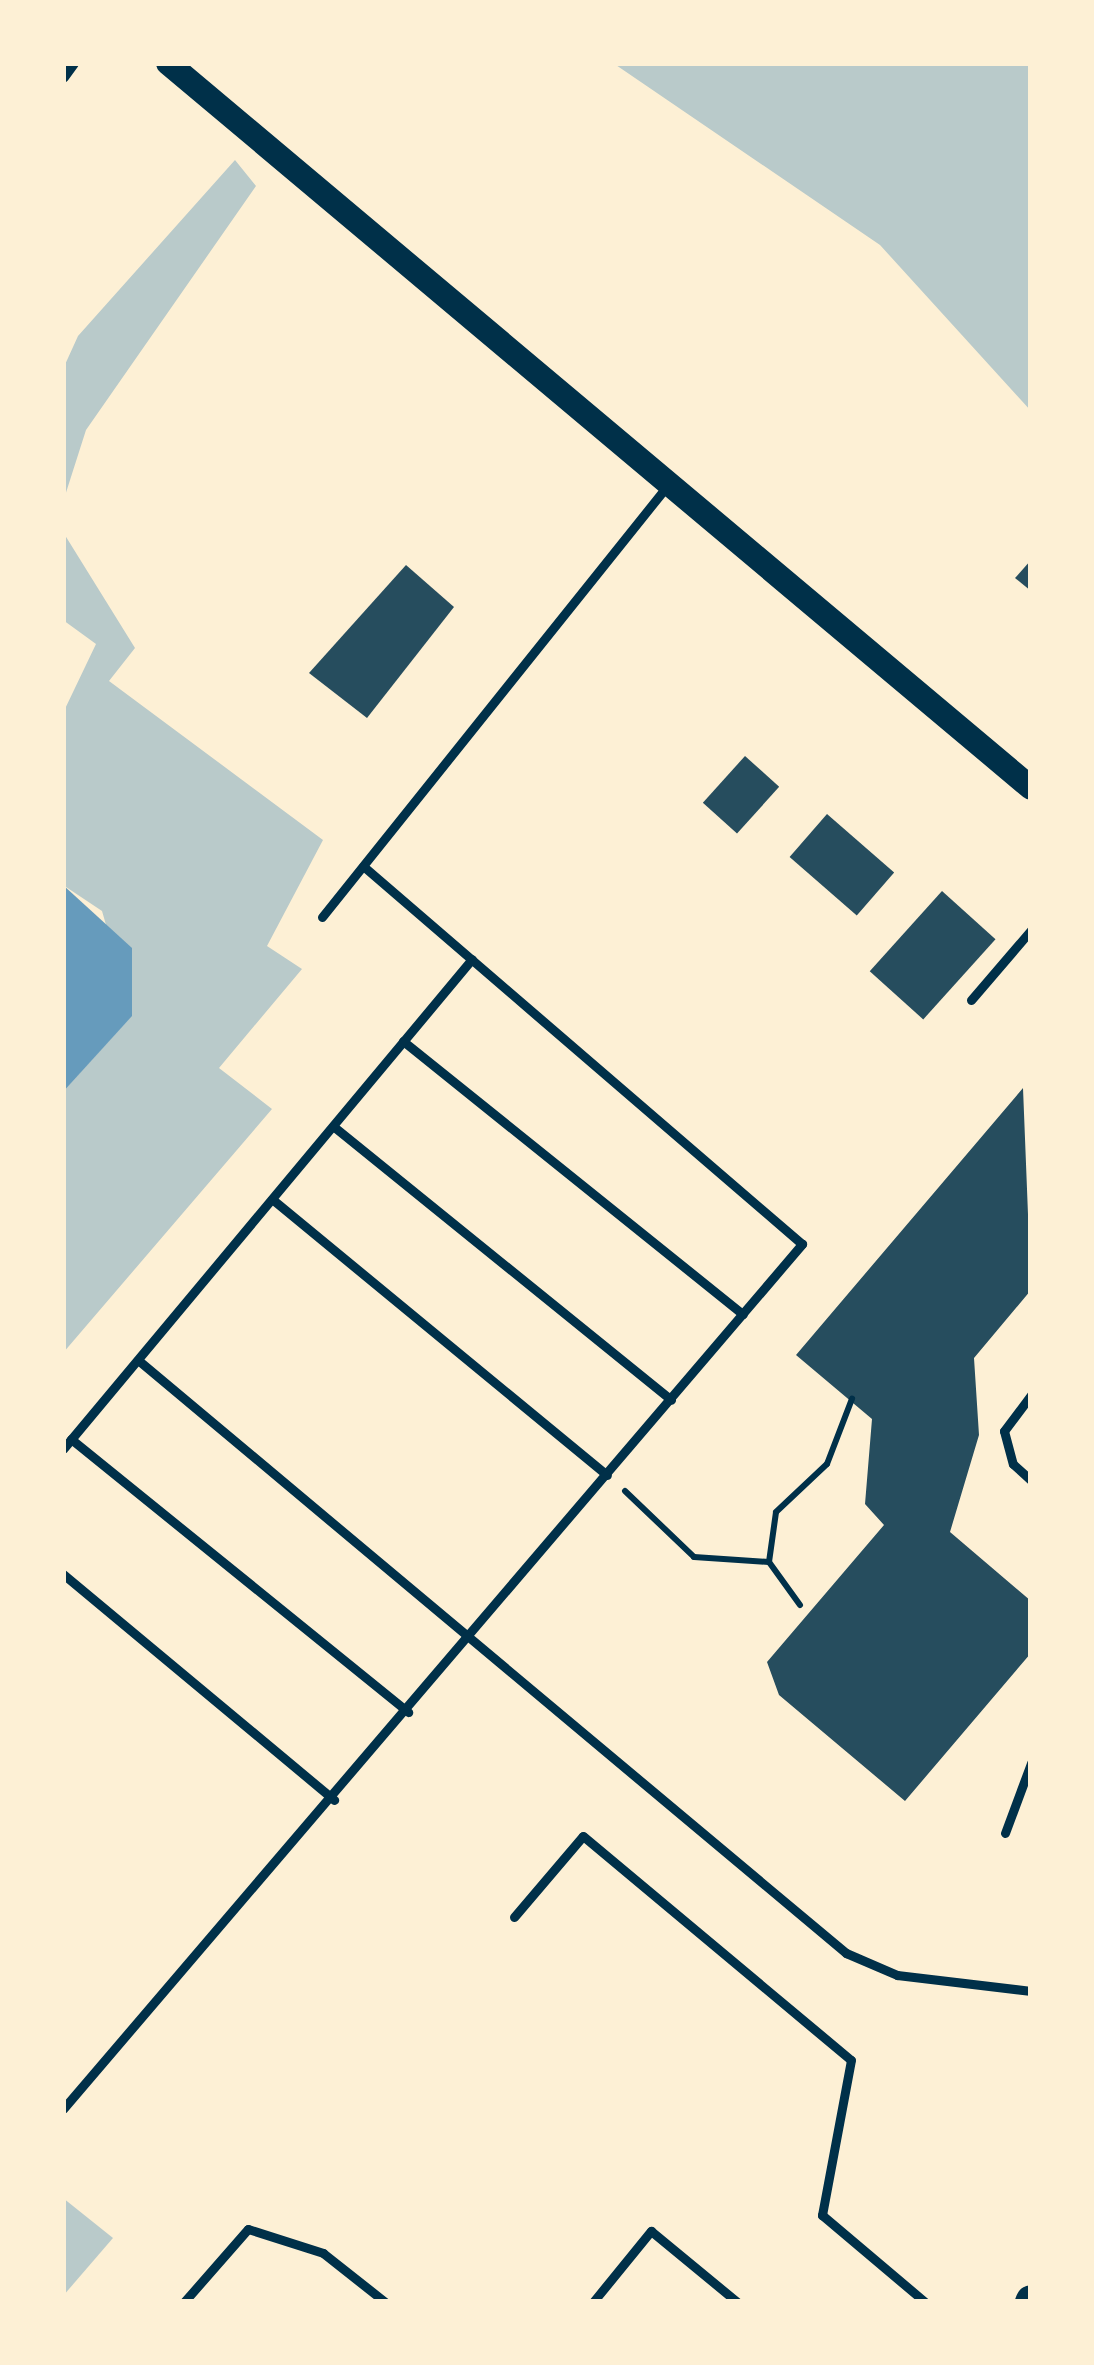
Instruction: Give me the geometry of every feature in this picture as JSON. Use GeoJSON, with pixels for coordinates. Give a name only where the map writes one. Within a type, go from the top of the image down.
{"type":"FeatureCollection","features":[{"type":"Feature","properties":{"kind":"main road"},"geometry":{"type":"LineString","coordinates":[[169,63],[672,481],[1031,788]]}},
{"type":"Feature","properties":{"kind":"street"},"geometry":{"type":"LineString","coordinates":[[63,76],[73,63]]}},
{"type":"Feature","properties":{"kind":"lane"},"geometry":{"type":"LineString","coordinates":[[322,917],[672,481]]}},
{"type":"Feature","properties":{"kind":"lane"},"geometry":{"type":"LineString","coordinates":[[63,2109],[334,1800],[802,1244],[363,866]]}},
{"type":"Feature","properties":{"kind":"lane"},"geometry":{"type":"LineString","coordinates":[[971,1000],[1031,930]]}},
{"type":"Feature","properties":{"kind":"lane"},"geometry":{"type":"LineString","coordinates":[[63,1449],[472,959]]}},
{"type":"Feature","properties":{"kind":"lane"},"geometry":{"type":"LineString","coordinates":[[403,1041],[743,1314]]}},
{"type":"Feature","properties":{"kind":"lane"},"geometry":{"type":"LineString","coordinates":[[333,1126],[671,1400]]}},
{"type":"Feature","properties":{"kind":"lane"},"geometry":{"type":"LineString","coordinates":[[272,1199],[608,1475]]}},
{"type":"Feature","properties":{"kind":"lane"},"geometry":{"type":"LineString","coordinates":[[138,1360],[846,1952],[897,1975],[1031,1991]]}},
{"type":"Feature","properties":{"kind":"lane"},"geometry":{"type":"LineString","coordinates":[[1031,1396],[1004,1431],[1012,1464],[1031,1480]]}},
{"type":"Feature","properties":{"kind":"lane"},"geometry":{"type":"LineString","coordinates":[[71,1439],[408,1712]]}},
{"type":"Feature","properties":{"kind":"lane"},"geometry":{"type":"LineString","coordinates":[[63,1574],[334,1800]]}},
{"type":"Feature","properties":{"kind":"lane"},"geometry":{"type":"LineString","coordinates":[[1005,1833],[1031,1763]]}},
{"type":"Feature","properties":{"kind":"lane"},"geometry":{"type":"LineString","coordinates":[[514,1917],[583,1836],[850,2060],[821,2215],[925,2302]]}},
{"type":"Feature","properties":{"kind":"lane"},"geometry":{"type":"LineString","coordinates":[[184,2302],[248,2229],[323,2253],[385,2302]]}},
{"type":"Feature","properties":{"kind":"lane"},"geometry":{"type":"LineString","coordinates":[[593,2302],[651,2231],[737,2302]]}},
{"type":"Feature","properties":{"kind":"path"},"geometry":{"type":"LineString","coordinates":[[800,1605],[769,1562],[776,1512],[827,1464],[852,1399]]}},
{"type":"Feature","properties":{"kind":"path"},"geometry":{"type":"LineString","coordinates":[[625,1491],[694,1557],[769,1562]]}},
{"type":"Feature","properties":{"kind":"shaded area"},"geometry":{"type":"Polygon","coordinates":[[[613,63],[1031,63],[1031,411],[880,245],[613,63]]]}},
{"type":"Feature","properties":{"kind":"shaded area"},"geometry":{"type":"Polygon","coordinates":[[[235,160],[256,186],[86,430],[63,502],[63,369],[78,336],[235,160]]]}},
{"type":"Feature","properties":{"kind":"shaded area"},"geometry":{"type":"Polygon","coordinates":[[[63,532],[135,648],[109,681],[323,840],[267,946],[302,969],[219,1068],[272,1109],[63,1353],[63,1092],[132,1015],[102,911],[63,885],[63,713],[96,644],[63,620],[63,532]]]}},
{"type":"Feature","properties":{"kind":"shaded area"},"geometry":{"type":"Polygon","coordinates":[[[63,2198],[113,2238],[63,2296],[63,2198]]]}},
{"type":"Feature","properties":{"kind":"water"},"geometry":{"type":"Polygon","coordinates":[[[63,885],[132,948],[132,1016],[63,1092],[63,885]]]}},
{"type":"Feature","properties":{"kind":"building"},"geometry":{"type":"Polygon","coordinates":[[[1031,560],[1031,591],[1015,578],[1031,560]]]}},
{"type":"Feature","properties":{"kind":"building"},"geometry":{"type":"Polygon","coordinates":[[[406,565],[454,607],[367,718],[309,673],[406,565]]]}},
{"type":"Feature","properties":{"kind":"building"},"geometry":{"type":"Polygon","coordinates":[[[745,756],[779,787],[737,834],[703,803],[745,756]]]}},
{"type":"Feature","properties":{"kind":"building"},"geometry":{"type":"Polygon","coordinates":[[[827,814],[894,872],[857,915],[790,857],[827,814]]]}},
{"type":"Feature","properties":{"kind":"building"},"geometry":{"type":"Polygon","coordinates":[[[942,891],[996,939],[923,1019],[870,971],[942,891]]]}},
{"type":"Feature","properties":{"kind":"building"},"geometry":{"type":"Polygon","coordinates":[[[1023,1088],[1031,1290],[974,1358],[979,1435],[950,1532],[1031,1601],[1031,1653],[905,1801],[779,1695],[767,1662],[884,1525],[865,1504],[872,1419],[796,1355],[1023,1088]]]}}]}
